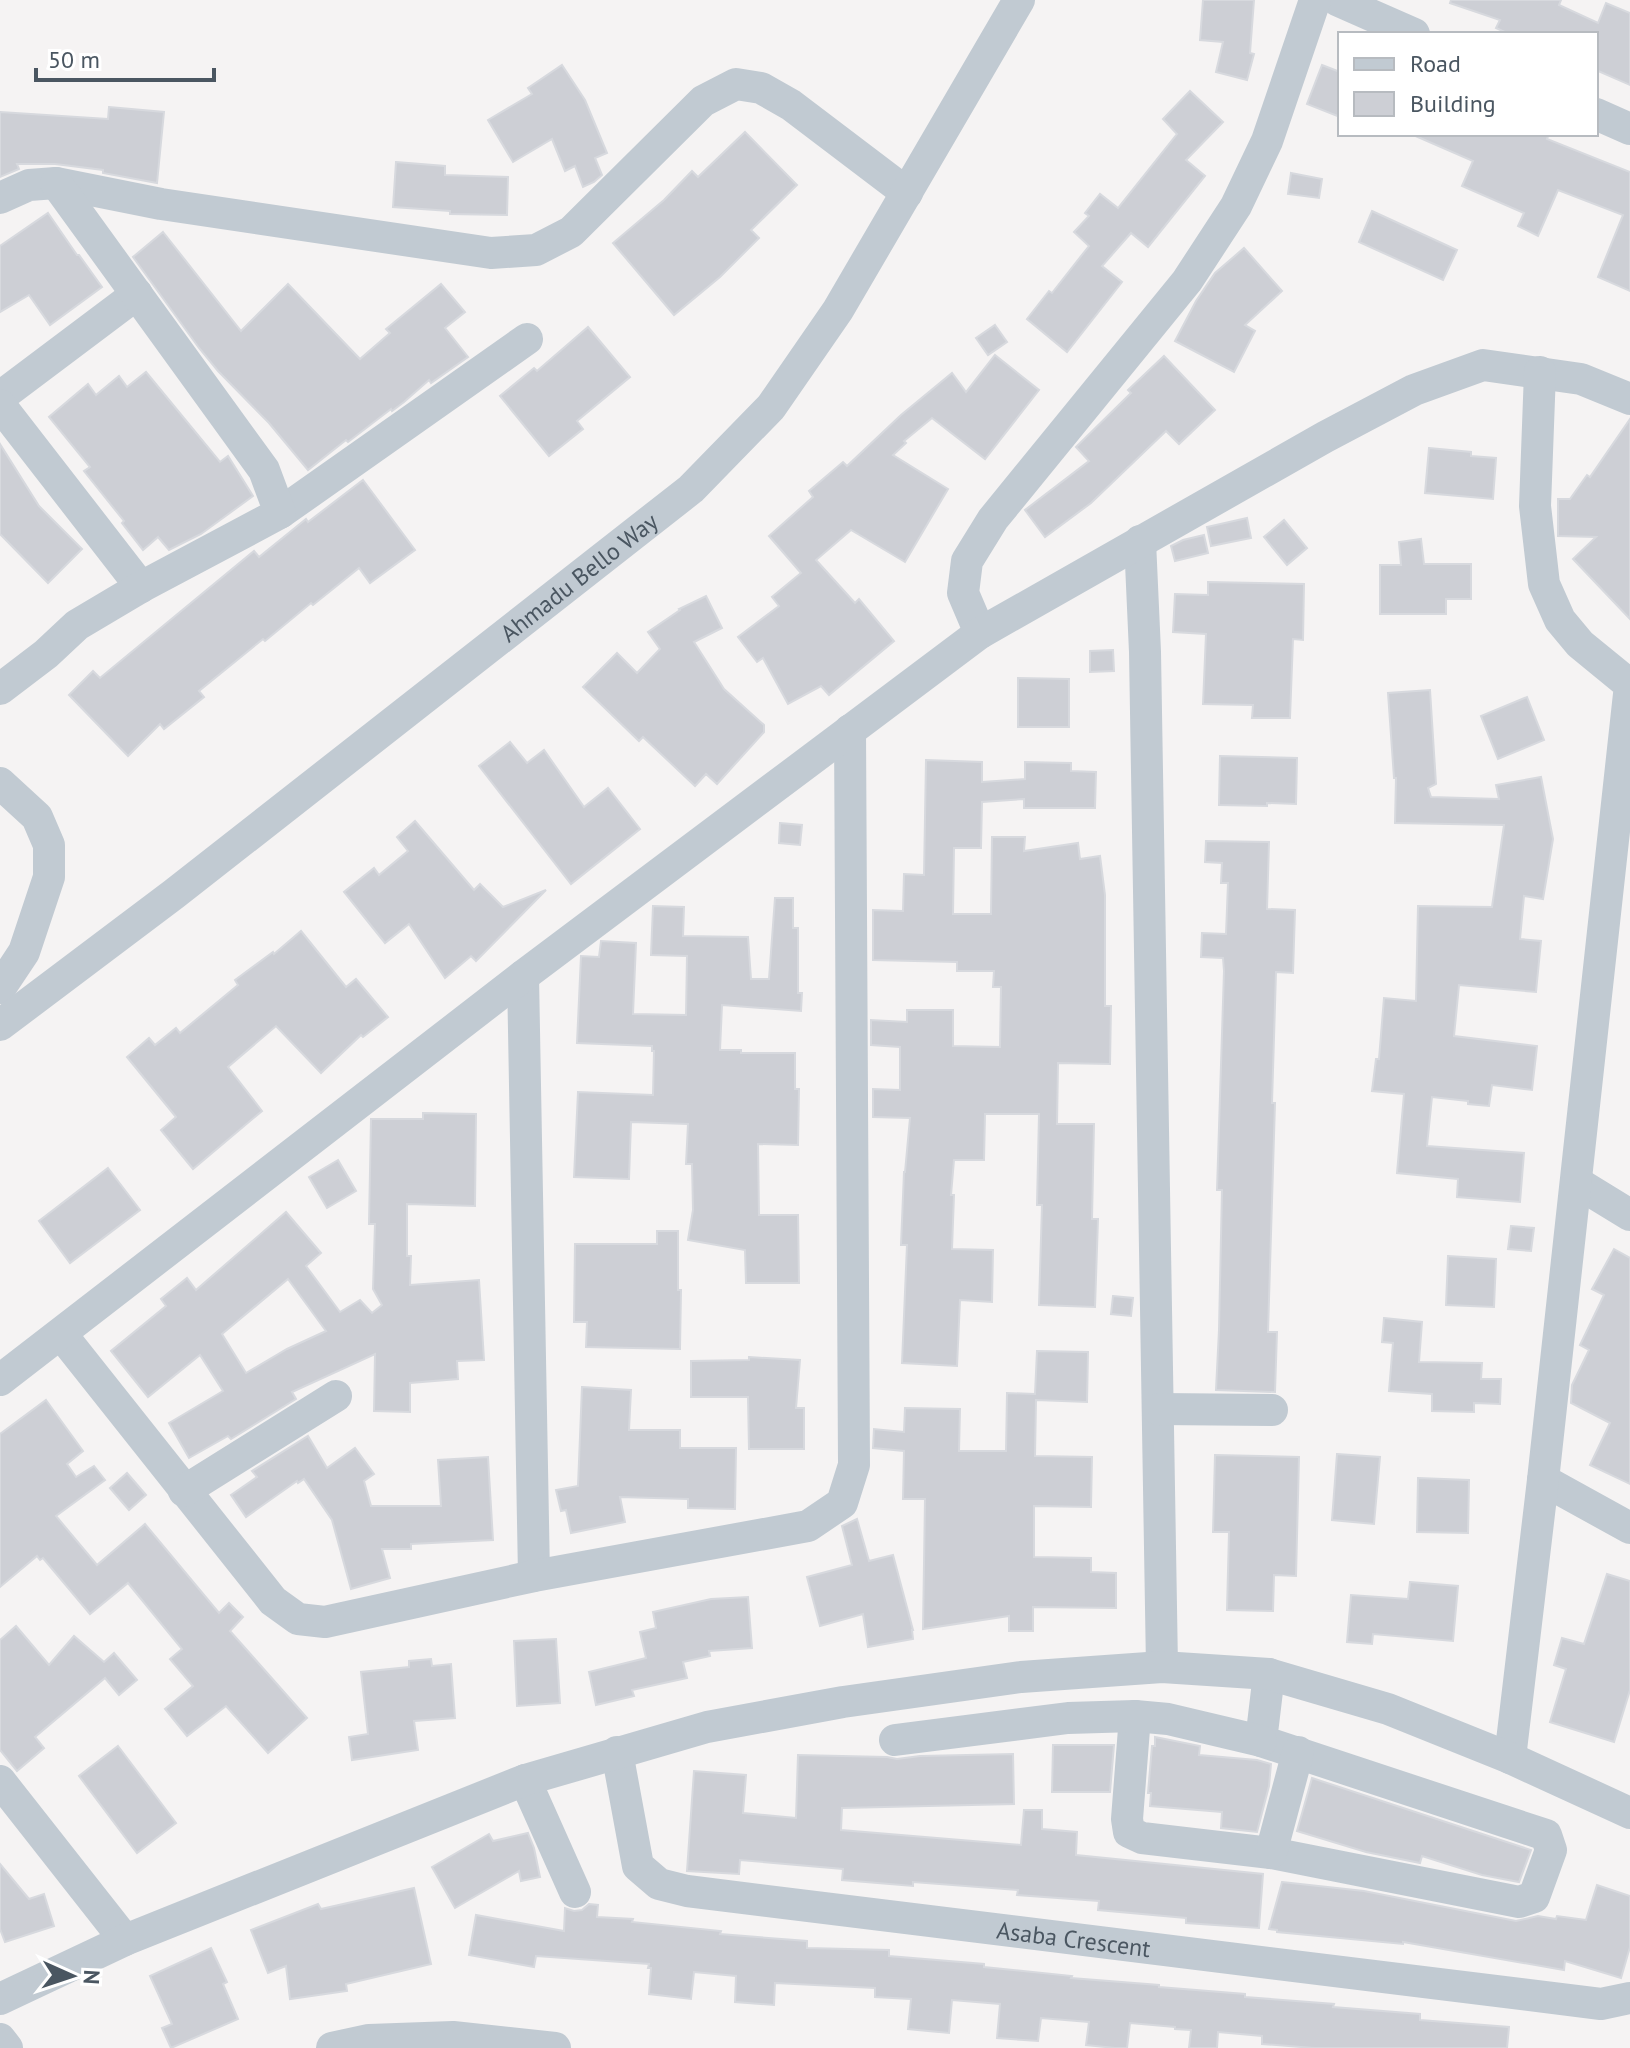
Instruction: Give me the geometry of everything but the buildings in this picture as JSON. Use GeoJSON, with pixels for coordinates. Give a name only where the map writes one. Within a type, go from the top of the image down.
{"type":"FeatureCollection","features":[{"type":"Feature","properties":{"kind":"street","name":"Ahmadu Bello Way"},"geometry":{"type":"LineString","coordinates":[[0,1025],[174,894],[691,489],[771,407],[838,310],[1019,0]]}},
{"type":"Feature","properties":{"kind":"street"},"geometry":{"type":"LineString","coordinates":[[980,633],[963,593],[967,561],[993,519],[1187,281],[1236,206],[1267,141],[1315,0]]}},
{"type":"Feature","properties":{"kind":"street"},"geometry":{"type":"LineString","coordinates":[[1337,0],[1409,32]]}},
{"type":"Feature","properties":{"kind":"street"},"geometry":{"type":"LineString","coordinates":[[0,198],[29,185],[56,183],[161,204],[491,253],[536,250],[571,232],[703,101],[736,84],[761,88],[791,105],[907,193]]}},
{"type":"Feature","properties":{"kind":"street"},"geometry":{"type":"LineString","coordinates":[[1598,115],[1630,129]]}},
{"type":"Feature","properties":{"kind":"street"},"geometry":{"type":"LineString","coordinates":[[56,183],[264,470],[280,513]]}},
{"type":"Feature","properties":{"kind":"street"},"geometry":{"type":"LineString","coordinates":[[0,397],[137,294]]}},
{"type":"Feature","properties":{"kind":"street"},"geometry":{"type":"LineString","coordinates":[[0,689],[46,654],[77,625],[280,513],[527,339]]}},
{"type":"Feature","properties":{"kind":"street"},"geometry":{"type":"LineString","coordinates":[[0,1380],[523,976],[980,633],[1325,437],[1414,390],[1483,365],[1581,379],[1630,399]]}},
{"type":"Feature","properties":{"kind":"street"},"geometry":{"type":"LineString","coordinates":[[1510,1758],[1576,1182],[1616,940],[1630,685],[1580,644],[1560,620],[1544,584],[1535,506],[1540,372]]}},
{"type":"Feature","properties":{"kind":"street"},"geometry":{"type":"LineString","coordinates":[[0,405],[141,587]]}},
{"type":"Feature","properties":{"kind":"street"},"geometry":{"type":"LineString","coordinates":[[1140,541],[1145,652],[1162,1667]]}},
{"type":"Feature","properties":{"kind":"street"},"geometry":{"type":"LineString","coordinates":[[61,1334],[273,1601],[298,1619],[325,1622],[534,1576],[808,1526],[842,1503],[854,1465],[850,730]]}},
{"type":"Feature","properties":{"kind":"street"},"geometry":{"type":"LineString","coordinates":[[0,783],[37,817],[49,845],[49,877],[24,952],[0,988]]}},
{"type":"Feature","properties":{"kind":"street"},"geometry":{"type":"LineString","coordinates":[[523,976],[534,1576]]}},
{"type":"Feature","properties":{"kind":"street"},"geometry":{"type":"LineString","coordinates":[[1576,1182],[1630,1215]]}},
{"type":"Feature","properties":{"kind":"street"},"geometry":{"type":"LineString","coordinates":[[184,1491],[336,1396]]}},
{"type":"Feature","properties":{"kind":"street"},"geometry":{"type":"LineString","coordinates":[[1158,1409],[1272,1410]]}},
{"type":"Feature","properties":{"kind":"street"},"geometry":{"type":"LineString","coordinates":[[1543,1480],[1630,1528]]}},
{"type":"Feature","properties":{"kind":"street"},"geometry":{"type":"LineString","coordinates":[[0,1999],[125,1940],[525,1780],[707,1727],[843,1702],[1021,1677],[1162,1667],[1269,1674],[1388,1709],[1510,1758],[1630,1813]]}},
{"type":"Feature","properties":{"kind":"street"},"geometry":{"type":"LineString","coordinates":[[1261,1741],[1269,1674]]}},
{"type":"Feature","properties":{"kind":"street"},"geometry":{"type":"LineString","coordinates":[[895,1740],[1068,1718],[1135,1716],[1168,1719],[1261,1741],[1546,1835],[1551,1850],[1534,1897],[1519,1902],[1271,1853],[1142,1838],[1129,1832],[1127,1819],[1135,1716]]}},
{"type":"Feature","properties":{"kind":"street","name":"Asaba Crescent"},"geometry":{"type":"LineString","coordinates":[[617,1752],[638,1866],[659,1884],[687,1891],[1601,2004],[1630,1998]]}},
{"type":"Feature","properties":{"kind":"street"},"geometry":{"type":"LineString","coordinates":[[1271,1853],[1298,1752]]}},
{"type":"Feature","properties":{"kind":"street"},"geometry":{"type":"LineString","coordinates":[[525,1780],[575,1892]]}},
{"type":"Feature","properties":{"kind":"street"},"geometry":{"type":"LineString","coordinates":[[0,1781],[125,1940]]}},
{"type":"Feature","properties":{"kind":"street"},"geometry":{"type":"LineString","coordinates":[[332,2048],[369,2040],[453,2037],[555,2048]]}},
{"type":"Feature","properties":{"kind":"street"},"geometry":{"type":"LineString","coordinates":[[0,2039],[7,2048]]}}]}
